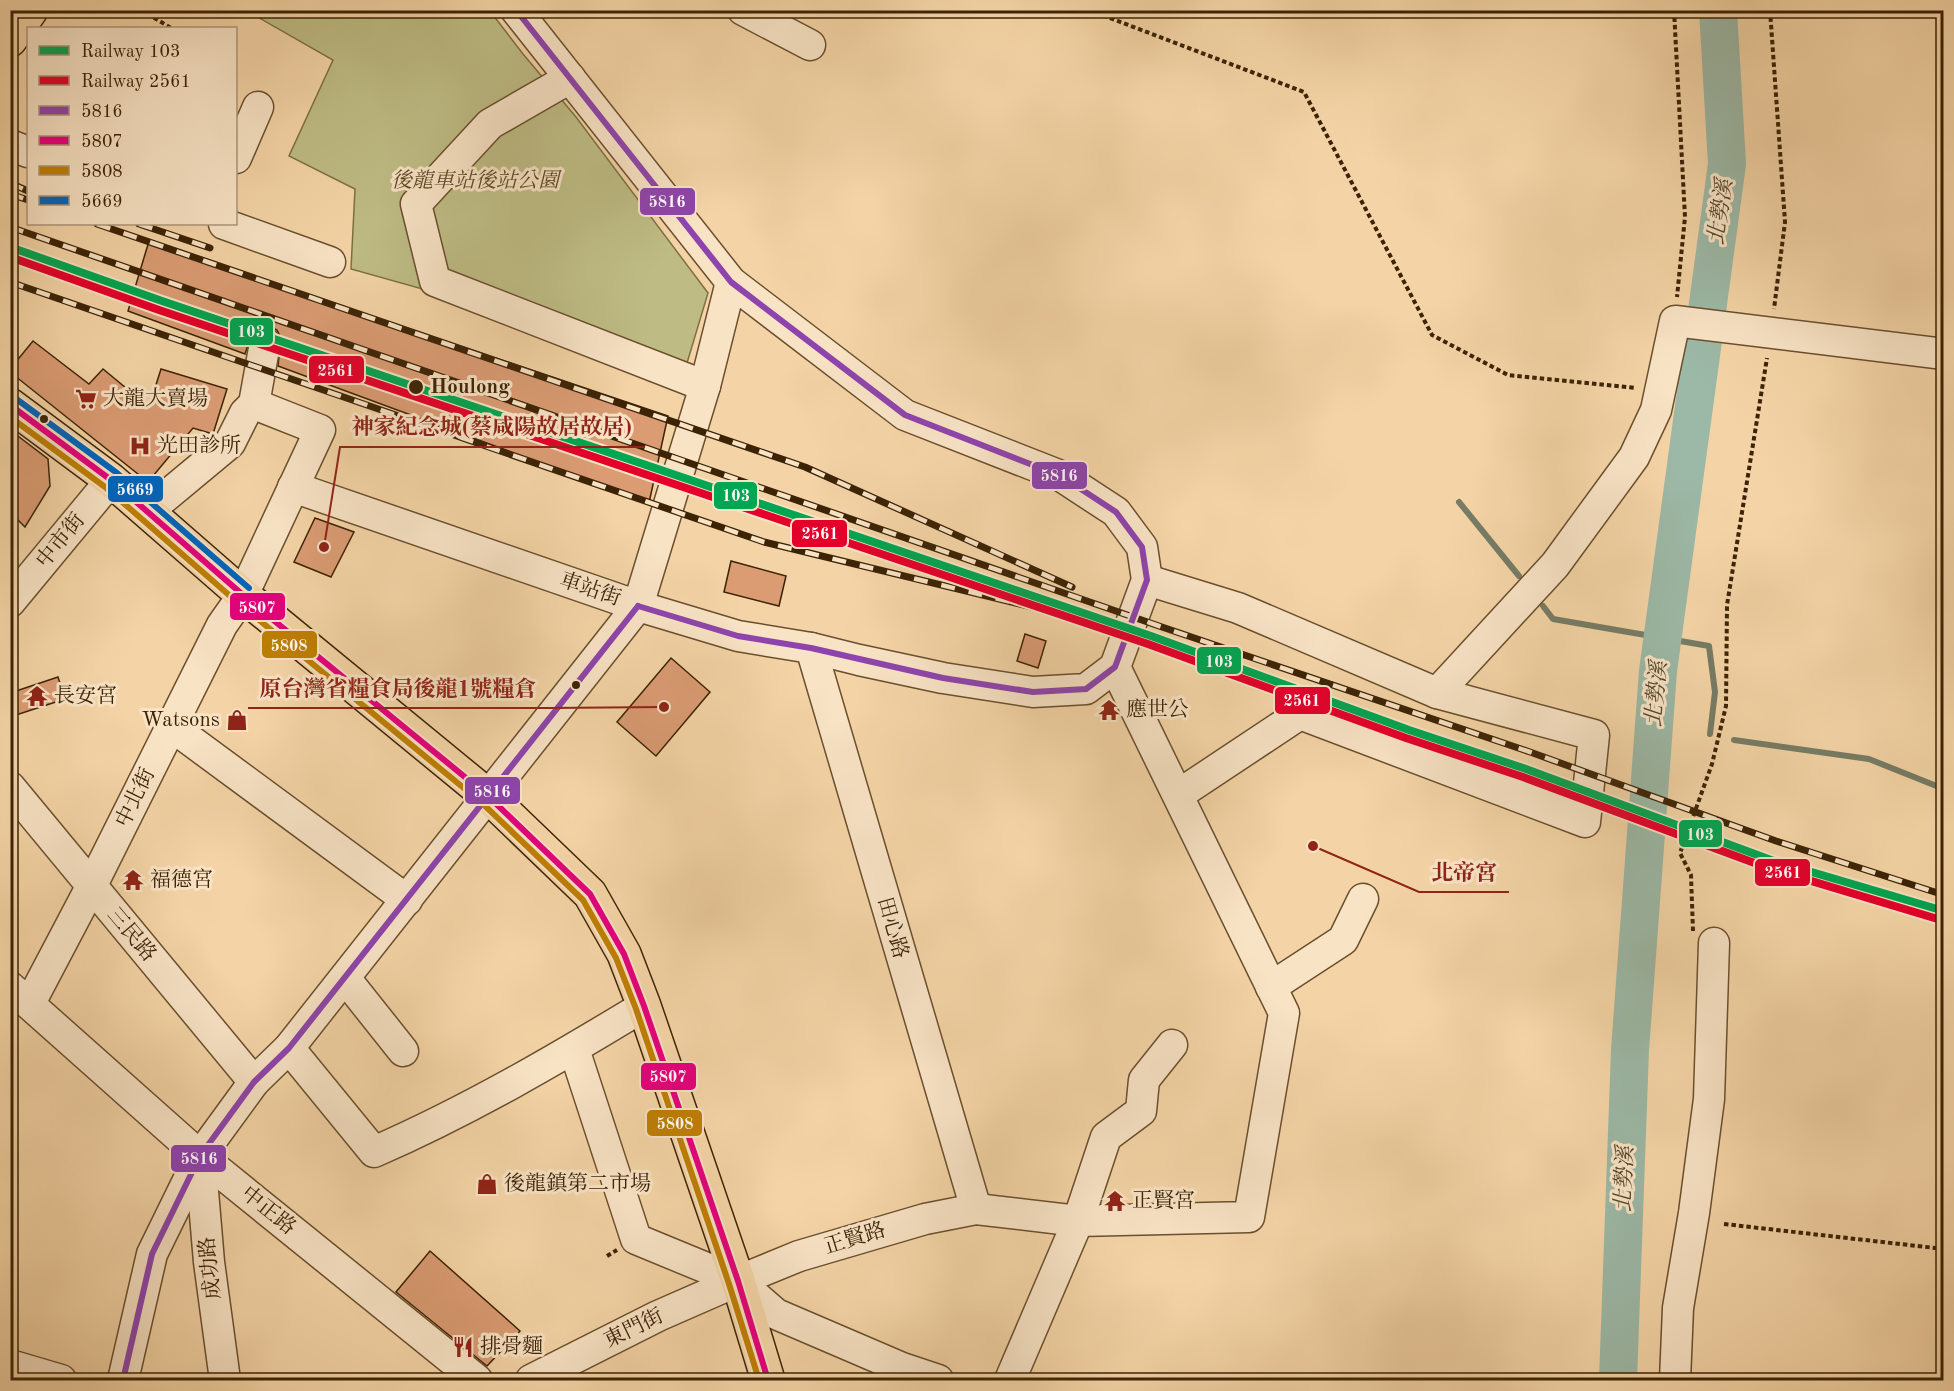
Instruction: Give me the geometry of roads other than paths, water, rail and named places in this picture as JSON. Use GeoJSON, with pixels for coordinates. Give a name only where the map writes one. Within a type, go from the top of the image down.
{"type":"FeatureCollection","features":[{"type":"Feature","properties":{"kind":"main road"},"geometry":{"type":"LineString","coordinates":[[10,40],[23,17]]}},
{"type":"Feature","properties":{"kind":"main road"},"geometry":{"type":"LineString","coordinates":[[10,405],[111,480],[243,595],[488,796],[590,894],[624,954],[644,1006],[738,1281],[768,1380]]}},
{"type":"Feature","properties":{"kind":"street"},"geometry":{"type":"LineString","coordinates":[[516,10],[731,282],[905,415],[1061,476],[1116,512],[1142,547],[1147,580],[1115,668],[1271,987],[1343,940],[1363,899]]}},
{"type":"Feature","properties":{"kind":"street"},"geometry":{"type":"LineString","coordinates":[[743,10],[810,45]]}},
{"type":"Feature","properties":{"kind":"street"},"geometry":{"type":"LineString","coordinates":[[570,78],[490,124],[416,204],[435,281],[705,386]]}},
{"type":"Feature","properties":{"kind":"street"},"geometry":{"type":"LineString","coordinates":[[238,147],[258,107]]}},
{"type":"Feature","properties":{"kind":"street"},"geometry":{"type":"LineString","coordinates":[[10,146],[27,152]]}},
{"type":"Feature","properties":{"kind":"street"},"geometry":{"type":"LineString","coordinates":[[227,225],[330,262]]}},
{"type":"Feature","properties":{"kind":"street"},"geometry":{"type":"LineString","coordinates":[[123,1380],[152,1254],[200,1156],[254,1082],[290,1048],[638,606],[705,386],[731,282]]}},
{"type":"Feature","properties":{"kind":"street"},"geometry":{"type":"LineString","coordinates":[[1437,693],[1555,565],[1634,457],[1656,410],[1675,321],[1944,354]]}},
{"type":"Feature","properties":{"kind":"street"},"geometry":{"type":"LineString","coordinates":[[147,512],[230,443],[245,413],[254,404],[265,343]]}},
{"type":"Feature","properties":{"kind":"street"},"geometry":{"type":"LineString","coordinates":[[243,595],[320,430],[254,404]]}},
{"type":"Feature","properties":{"kind":"street","name":"中市街"},"geometry":{"type":"LineString","coordinates":[[10,602],[111,480]]}},
{"type":"Feature","properties":{"kind":"street","name":"車站街"},"geometry":{"type":"LineString","coordinates":[[294,487],[638,606],[738,636],[811,648],[943,678],[1033,692],[1086,689],[1115,668]]}},
{"type":"Feature","properties":{"kind":"street"},"geometry":{"type":"LineString","coordinates":[[1147,580],[1238,608],[1437,693],[1594,735],[1586,822],[1300,714],[1178,795]]}},
{"type":"Feature","properties":{"kind":"street","name":"中北街"},"geometry":{"type":"LineString","coordinates":[[20,995],[92,887],[222,625],[243,595]]}},
{"type":"Feature","properties":{"kind":"street","name":"田心路"},"geometry":{"type":"LineString","coordinates":[[811,648],[976,1209]]}},
{"type":"Feature","properties":{"kind":"street"},"geometry":{"type":"LineString","coordinates":[[171,726],[407,900]]}},
{"type":"Feature","properties":{"kind":"street","name":"三民路"},"geometry":{"type":"LineString","coordinates":[[10,787],[254,1082]]}},
{"type":"Feature","properties":{"kind":"street"},"geometry":{"type":"LineString","coordinates":[[1675,1380],[1678,1308],[1694,1213],[1709,1099],[1704,938]]}},
{"type":"Feature","properties":{"kind":"street"},"geometry":{"type":"LineString","coordinates":[[345,978],[403,1051]]}},
{"type":"Feature","properties":{"kind":"street","name":"正賢路"},"geometry":{"type":"LineString","coordinates":[[738,1281],[799,1256],[925,1219],[976,1209],[1078,1221],[1249,1217],[1284,1013],[1271,987]]}},
{"type":"Feature","properties":{"kind":"street","name":"中正路"},"geometry":{"type":"LineString","coordinates":[[20,995],[200,1156],[477,1380]]}},
{"type":"Feature","properties":{"kind":"street"},"geometry":{"type":"LineString","coordinates":[[290,1048],[374,1152],[425,1130],[574,1049],[644,1006]]}},
{"type":"Feature","properties":{"kind":"street"},"geometry":{"type":"LineString","coordinates":[[1010,1380],[1078,1221],[1106,1137],[1141,1111],[1144,1080],[1172,1045]]}},
{"type":"Feature","properties":{"kind":"street"},"geometry":{"type":"LineString","coordinates":[[574,1049],[636,1239],[738,1281],[776,1314],[902,1368],[938,1380]]}},
{"type":"Feature","properties":{"kind":"street","name":"成功路"},"geometry":{"type":"LineString","coordinates":[[200,1156],[209,1262],[225,1380]]}},
{"type":"Feature","properties":{"kind":"street","name":"東門街"},"geometry":{"type":"LineString","coordinates":[[531,1380],[658,1316],[738,1281]]}},
{"type":"Feature","properties":{"kind":"street"},"geometry":{"type":"LineString","coordinates":[[10,1365],[61,1380]]}},
{"type":"Feature","properties":{"kind":"waterway","name":"北勢溪"},"geometry":{"type":"LineString","coordinates":[[1618,1380],[1630,1050],[1658,671],[1727,164],[1718,10]]}},
{"type":"Feature","properties":{"kind":"waterway"},"geometry":{"type":"LineString","coordinates":[[1459,502],[1519,576]]}},
{"type":"Feature","properties":{"kind":"waterway"},"geometry":{"type":"LineString","coordinates":[[1543,606],[1553,619],[1709,646],[1715,692],[1710,734]]}},
{"type":"Feature","properties":{"kind":"waterway"},"geometry":{"type":"LineString","coordinates":[[1734,740],[1869,759],[1944,789]]}},
{"type":"Feature","properties":{"kind":"railway"},"geometry":{"type":"LineString","coordinates":[[10,183],[27,191]]}},
{"type":"Feature","properties":{"kind":"railway"},"geometry":{"type":"LineString","coordinates":[[10,194],[27,200]]}},
{"type":"Feature","properties":{"kind":"railway"},"geometry":{"type":"LineString","coordinates":[[100,225],[805,467],[1072,587]]}},
{"type":"Feature","properties":{"kind":"railway"},"geometry":{"type":"LineString","coordinates":[[142,225],[210,248]]}},
{"type":"Feature","properties":{"kind":"railway"},"geometry":{"type":"LineString","coordinates":[[10,227],[1159,626],[1530,752],[1776,841],[1944,895]]}},
{"type":"Feature","properties":{"kind":"railway"},"geometry":{"type":"LineString","coordinates":[[10,282],[764,542],[1151,636]]}},
{"type":"Feature","properties":{"kind":"rail line","name":"103"},"geometry":{"type":"LineString","coordinates":[[10,247],[162,301],[1151,636],[1409,730],[1526,769],[1771,860],[1944,911]]}},
{"type":"Feature","properties":{"kind":"rail line","name":"2561"},"geometry":{"type":"LineString","coordinates":[[10,257],[159,310],[1148,644],[1406,738],[1523,777],[1768,868],[1941,920]]}},
{"type":"Feature","properties":{"kind":"place","name":"Houlong"},"geometry":{"type":"Point","coordinates":[416,387]}},
{"type":"Feature","properties":{"kind":"place","name":"大龍大賣場"},"geometry":{"type":"Point","coordinates":[86,399]}},
{"type":"Feature","properties":{"kind":"place","name":"光田診所"},"geometry":{"type":"Point","coordinates":[140,446]}},
{"type":"Feature","properties":{"kind":"place","name":"神家紀念城(蔡咸陽故居故居)"},"geometry":{"type":"Point","coordinates":[324,547]}},
{"type":"Feature","properties":{"kind":"place","name":"長安宮"},"geometry":{"type":"Point","coordinates":[37,696]}},
{"type":"Feature","properties":{"kind":"place","name":"原台灣省糧食局後龍1號糧倉"},"geometry":{"type":"Point","coordinates":[664,707]}},
{"type":"Feature","properties":{"kind":"place","name":"應世公"},"geometry":{"type":"Point","coordinates":[1109,710]}},
{"type":"Feature","properties":{"kind":"place","name":"Watsons"},"geometry":{"type":"Point","coordinates":[237,720]}},
{"type":"Feature","properties":{"kind":"place","name":"北帝宮"},"geometry":{"type":"Point","coordinates":[1313,846]}},
{"type":"Feature","properties":{"kind":"place","name":"福德宮"},"geometry":{"type":"Point","coordinates":[133,880]}},
{"type":"Feature","properties":{"kind":"place","name":"後龍鎮第二市場"},"geometry":{"type":"Point","coordinates":[487,1184]}},
{"type":"Feature","properties":{"kind":"place","name":"正賢宮"},"geometry":{"type":"Point","coordinates":[1115,1201]}},
{"type":"Feature","properties":{"kind":"place","name":"排骨麵"},"geometry":{"type":"Point","coordinates":[463,1347]}},
{"type":"Feature","properties":{"kind":"park label","name":"後龍車站後站公園"},"geometry":{"type":"Point","coordinates":[475,181]}}]}
